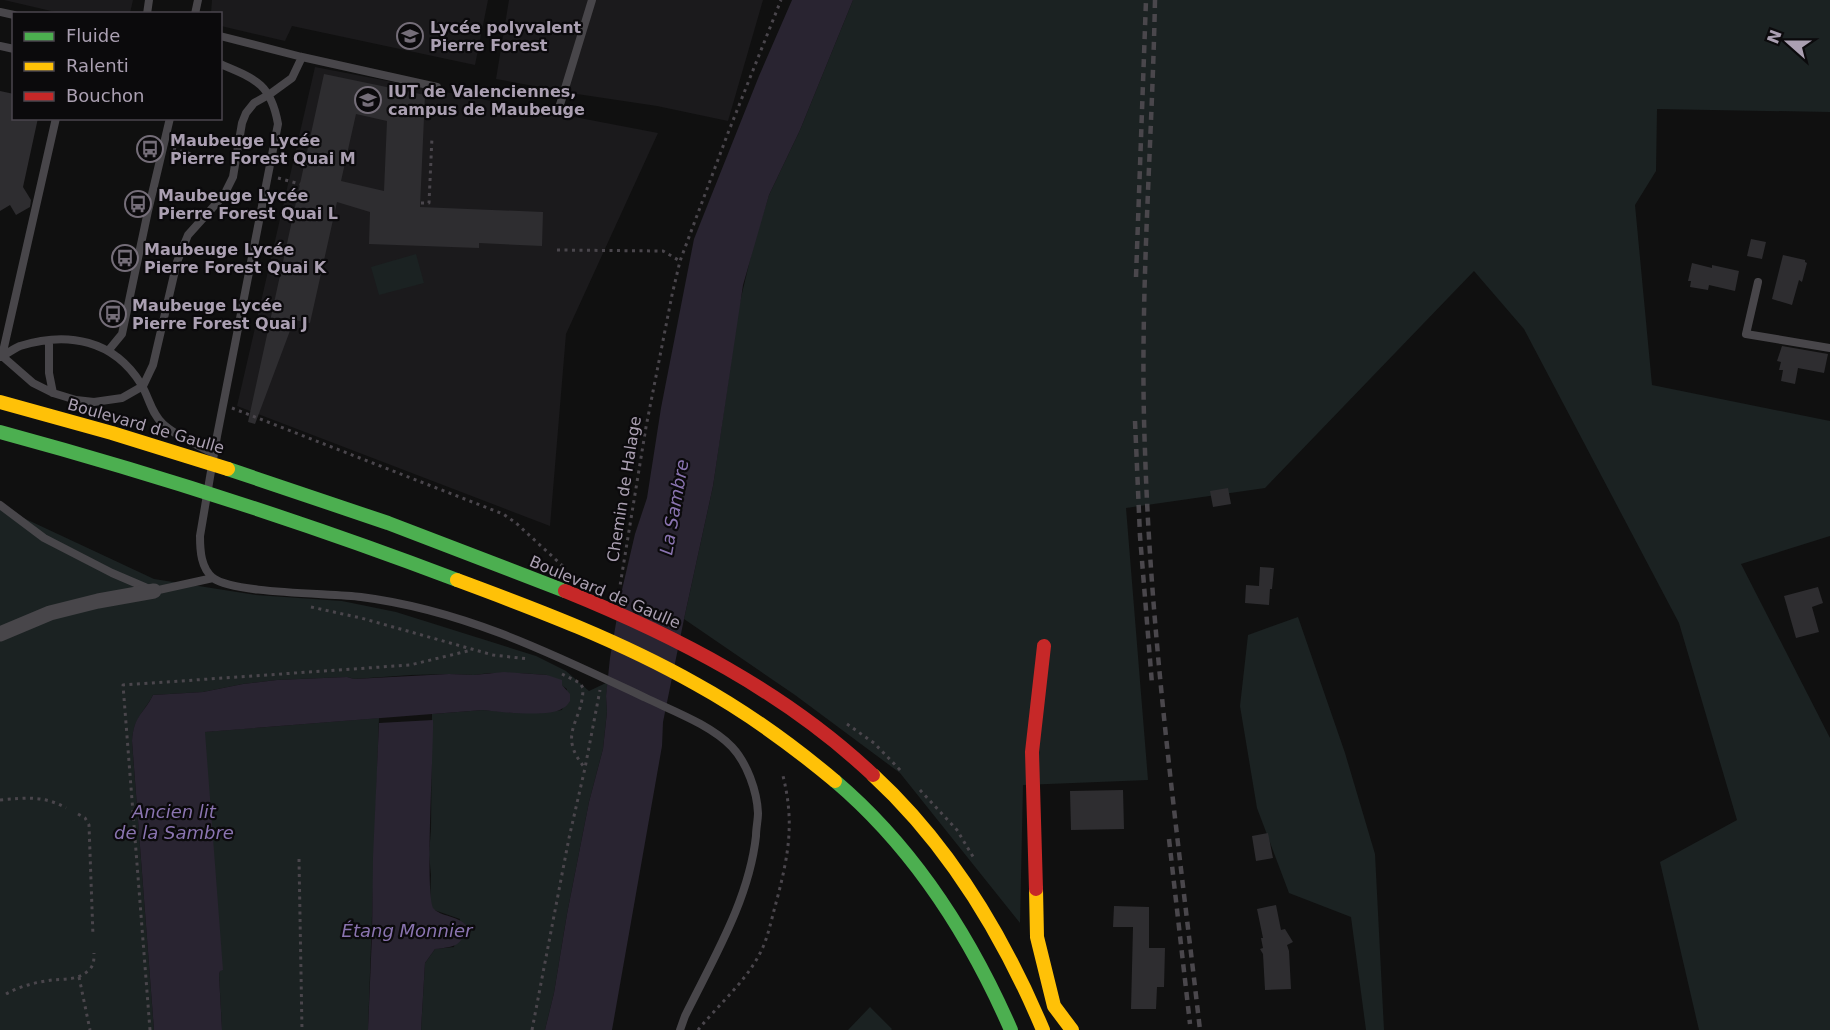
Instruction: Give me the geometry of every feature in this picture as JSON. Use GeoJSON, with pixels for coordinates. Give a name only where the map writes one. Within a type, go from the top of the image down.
{"type":"FeatureCollection","features":[{"type":"Feature","properties":{"kind":"main road","name":"Boulevard de Gaulle"},"geometry":{"type":"LineString","coordinates":[[0,402],[197,452],[263,479],[377,519],[586,599],[649,627],[716,661],[776,699],[863,764],[916,819],[938,846],[983,912],[1015,970],[1043,1030]]}},
{"type":"Feature","properties":{"kind":"main road"},"geometry":{"type":"LineString","coordinates":[[0,432],[197,489],[356,543],[579,628],[704,688],[772,732],[817,766],[849,793],[883,827],[907,854],[964,936],[1011,1030]]}},
{"type":"Feature","properties":{"kind":"main road"},"geometry":{"type":"LineString","coordinates":[[1044,646],[1032,752],[1037,937],[1054,1006],[1072,1030]]}},
{"type":"Feature","properties":{"kind":"street"},"geometry":{"type":"LineString","coordinates":[[0,634],[50,613],[98,601],[154,591]]}},
{"type":"Feature","properties":{"kind":"lane"},"geometry":{"type":"LineString","coordinates":[[559,108],[592,0]]}},
{"type":"Feature","properties":{"kind":"lane"},"geometry":{"type":"LineString","coordinates":[[222,37],[437,87]]}},
{"type":"Feature","properties":{"kind":"lane"},"geometry":{"type":"LineString","coordinates":[[1,356],[33,383],[53,393],[76,400],[93,402],[122,398],[143,386],[153,365],[177,262],[188,235],[224,195],[233,177],[242,123],[246,113],[254,103],[292,78],[302,57]]}},
{"type":"Feature","properties":{"kind":"lane"},"geometry":{"type":"LineString","coordinates":[[222,65],[255,80],[270,94],[278,124],[200,536],[203,565],[213,578],[232,585],[361,597],[412,606],[472,622],[565,659],[686,717],[718,735],[733,747],[753,786],[758,813],[754,855],[744,888],[727,929],[680,1030]]}},
{"type":"Feature","properties":{"kind":"lane"},"geometry":{"type":"LineString","coordinates":[[1,356],[56,120]]}},
{"type":"Feature","properties":{"kind":"lane"},"geometry":{"type":"LineString","coordinates":[[108,351],[122,334],[170,120]]}},
{"type":"Feature","properties":{"kind":"lane"},"geometry":{"type":"LineString","coordinates":[[1758,282],[1746,334],[1830,348]]}},
{"type":"Feature","properties":{"kind":"lane"},"geometry":{"type":"LineString","coordinates":[[1,356],[16,347],[62,338],[80,341],[108,351],[128,364],[143,386],[154,413],[162,423],[197,452]]}},
{"type":"Feature","properties":{"kind":"lane"},"geometry":{"type":"LineString","coordinates":[[49,339],[49,373],[53,393]]}},
{"type":"Feature","properties":{"kind":"lane"},"geometry":{"type":"LineString","coordinates":[[0,505],[44,538],[112,573],[154,591],[213,578]]}},
{"type":"Feature","properties":{"kind":"path","name":"Chemin de Halage"},"geometry":{"type":"LineString","coordinates":[[618,596],[646,427],[680,261],[781,0]]}},
{"type":"Feature","properties":{"kind":"path"},"geometry":{"type":"LineString","coordinates":[[421,202],[429,203],[432,137]]}},
{"type":"Feature","properties":{"kind":"path"},"geometry":{"type":"LineString","coordinates":[[557,250],[663,251],[680,261]]}},
{"type":"Feature","properties":{"kind":"path"},"geometry":{"type":"LineString","coordinates":[[223,405],[503,514],[571,572]]}},
{"type":"Feature","properties":{"kind":"path"},"geometry":{"type":"LineString","coordinates":[[307,606],[361,618],[472,650],[532,660]]}},
{"type":"Feature","properties":{"kind":"path"},"geometry":{"type":"LineString","coordinates":[[150,1030],[123,685],[410,665],[472,650]]}},
{"type":"Feature","properties":{"kind":"path"},"geometry":{"type":"LineString","coordinates":[[561,673],[580,683],[583,688],[572,749],[585,768]]}},
{"type":"Feature","properties":{"kind":"path"},"geometry":{"type":"LineString","coordinates":[[532,1030],[568,838],[602,681]]}},
{"type":"Feature","properties":{"kind":"path"},"geometry":{"type":"LineString","coordinates":[[698,1030],[747,973],[763,948],[786,865],[790,833],[788,794],[782,772]]}},
{"type":"Feature","properties":{"kind":"path"},"geometry":{"type":"LineString","coordinates":[[0,801],[42,798],[55,801],[66,808]]}},
{"type":"Feature","properties":{"kind":"path"},"geometry":{"type":"LineString","coordinates":[[78,814],[85,818],[89,825],[93,936]]}},
{"type":"Feature","properties":{"kind":"path"},"geometry":{"type":"LineString","coordinates":[[299,859],[302,1030]]}},
{"type":"Feature","properties":{"kind":"path"},"geometry":{"type":"LineString","coordinates":[[6,994],[33,984],[79,977],[88,972],[93,964],[94,953]]}},
{"type":"Feature","properties":{"kind":"path"},"geometry":{"type":"LineString","coordinates":[[79,977],[90,1030]]}},
{"type":"Feature","properties":{"kind":"shaded area"},"geometry":{"type":"Polygon","coordinates":[[[4,0],[133,0],[130,12],[55,12],[4,0]]]}},
{"type":"Feature","properties":{"kind":"shaded area","name":"Lycée polyvalent Pierre Forest"},"geometry":{"type":"Polygon","coordinates":[[[212,0],[488,0],[475,65],[292,26],[285,41],[222,26],[222,12],[211,12],[212,0]]]}},
{"type":"Feature","properties":{"kind":"shaded area"},"geometry":{"type":"Polygon","coordinates":[[[509,0],[763,0],[728,121],[657,106],[496,79],[509,0]]]}},
{"type":"Feature","properties":{"kind":"shaded area"},"geometry":{"type":"Polygon","coordinates":[[[853,0],[1830,0],[1830,112],[1657,109],[1656,171],[1635,205],[1652,385],[1830,421],[1830,536],[1741,564],[1830,738],[1830,1030],[1699,1030],[1660,862],[1737,820],[1679,623],[1524,329],[1474,271],[1265,488],[1126,508],[1148,780],[1023,785],[1020,923],[900,773],[795,695],[684,619],[713,486],[739,306],[755,239],[769,195],[800,130],[853,0]]]}},
{"type":"Feature","properties":{"kind":"shaded area"},"geometry":{"type":"Polygon","coordinates":[[[315,67],[658,133],[566,334],[550,526],[237,406],[315,67]]]}},
{"type":"Feature","properties":{"kind":"shaded area"},"geometry":{"type":"Polygon","coordinates":[[[416,254],[424,283],[379,295],[371,267],[416,254]]]}},
{"type":"Feature","properties":{"kind":"shaded area"},"geometry":{"type":"Polygon","coordinates":[[[0,507],[154,579],[256,595],[342,601],[396,612],[536,656],[566,671],[589,691],[608,682],[603,749],[589,802],[554,993],[545,1030],[421,1030],[425,963],[435,949],[454,947],[460,919],[434,910],[430,904],[432,714],[483,710],[537,713],[562,710],[567,689],[547,675],[490,673],[277,680],[203,692],[153,695],[137,721],[132,741],[154,1030],[0,1030],[0,507]]]}},
{"type":"Feature","properties":{"kind":"shaded area"},"geometry":{"type":"Polygon","coordinates":[[[1298,617],[1345,753],[1375,854],[1384,1030],[1366,1030],[1351,917],[1289,893],[1257,808],[1240,706],[1248,635],[1298,617]]]}},
{"type":"Feature","properties":{"kind":"shaded area"},"geometry":{"type":"Polygon","coordinates":[[[379,718],[368,1030],[222,1030],[204,732],[379,718]]]}},
{"type":"Feature","properties":{"kind":"shaded area"},"geometry":{"type":"Polygon","coordinates":[[[870,1007],[892,1029],[848,1030],[870,1007]]]}},
{"type":"Feature","properties":{"kind":"water","name":"La Sambre"},"geometry":{"type":"Polygon","coordinates":[[[792,0],[853,0],[800,130],[769,195],[743,285],[713,486],[663,722],[662,746],[612,1030],[545,1030],[554,993],[589,802],[603,749],[610,658],[621,594],[635,534],[647,498],[661,408],[694,239],[792,0]]]}},
{"type":"Feature","properties":{"kind":"water","name":"Ancien lit de la Sambre"},"geometry":{"type":"Polygon","coordinates":[[[504,672],[547,675],[562,680],[562,685],[570,694],[570,701],[564,708],[547,713],[524,714],[483,710],[205,732],[223,970],[219,975],[222,1030],[154,1030],[132,741],[137,720],[153,695],[203,692],[277,680],[474,675],[504,672]]]}},
{"type":"Feature","properties":{"kind":"water","name":"Étang Monnier"},"geometry":{"type":"Polygon","coordinates":[[[433,720],[431,900],[437,912],[458,919],[466,925],[465,932],[457,944],[435,949],[425,963],[421,1030],[368,1030],[379,723],[433,720]]]}},
{"type":"Feature","properties":{"kind":"building"},"geometry":{"type":"Polygon","coordinates":[[[324,74],[425,95],[420,207],[543,212],[542,246],[479,243],[479,248],[369,244],[370,212],[337,202],[310,323],[294,320],[255,424],[248,422],[324,74]],[[356,114],[341,181],[384,191],[387,121],[356,114]]]}},
{"type":"Feature","properties":{"kind":"building"},"geometry":{"type":"Polygon","coordinates":[[[0,91],[12,94],[12,120],[38,120],[23,187],[31,200],[30,207],[16,215],[10,205],[0,211],[0,91]]]}},
{"type":"Feature","properties":{"kind":"building"},"geometry":{"type":"Polygon","coordinates":[[[1751,239],[1766,242],[1762,259],[1747,256],[1751,239]]]}},
{"type":"Feature","properties":{"kind":"building"},"geometry":{"type":"Polygon","coordinates":[[[1783,255],[1805,260],[1807,263],[1802,282],[1799,280],[1792,305],[1772,299],[1783,255]]]}},
{"type":"Feature","properties":{"kind":"building"},"geometry":{"type":"Polygon","coordinates":[[[1692,263],[1739,271],[1735,291],[1709,285],[1708,290],[1690,287],[1691,281],[1688,281],[1692,263]]]}},
{"type":"Feature","properties":{"kind":"building"},"geometry":{"type":"Polygon","coordinates":[[[1782,346],[1828,354],[1824,373],[1798,368],[1795,384],[1781,381],[1783,370],[1779,370],[1781,362],[1777,361],[1782,346]]]}},
{"type":"Feature","properties":{"kind":"building"},"geometry":{"type":"Polygon","coordinates":[[[1228,488],[1231,504],[1213,507],[1210,491],[1228,488]]]}},
{"type":"Feature","properties":{"kind":"building"},"geometry":{"type":"Polygon","coordinates":[[[1260,567],[1274,568],[1269,605],[1245,603],[1246,585],[1259,586],[1260,567]]]}},
{"type":"Feature","properties":{"kind":"building"},"geometry":{"type":"Polygon","coordinates":[[[1818,587],[1823,603],[1812,607],[1819,632],[1796,638],[1784,596],[1818,587]]]}},
{"type":"Feature","properties":{"kind":"building"},"geometry":{"type":"Polygon","coordinates":[[[1123,790],[1124,829],[1071,830],[1070,791],[1123,790]]]}},
{"type":"Feature","properties":{"kind":"building"},"geometry":{"type":"Polygon","coordinates":[[[1268,833],[1273,858],[1256,861],[1252,836],[1268,833]]]}},
{"type":"Feature","properties":{"kind":"building"},"geometry":{"type":"Polygon","coordinates":[[[1276,905],[1281,930],[1285,929],[1293,942],[1287,945],[1291,989],[1265,990],[1263,954],[1260,949],[1263,948],[1261,938],[1263,938],[1257,909],[1276,905]]]}},
{"type":"Feature","properties":{"kind":"building"},"geometry":{"type":"Polygon","coordinates":[[[1114,906],[1149,907],[1149,948],[1165,948],[1164,987],[1157,987],[1156,1009],[1131,1009],[1133,927],[1113,927],[1114,906]]]}},
{"type":"Feature","properties":{"kind":"railway"},"geometry":{"type":"LineString","coordinates":[[1136,277],[1146,0]]}},
{"type":"Feature","properties":{"kind":"railway"},"geometry":{"type":"LineString","coordinates":[[1155,0],[1144,338],[1148,524],[1159,669],[1200,1030]]}},
{"type":"Feature","properties":{"kind":"railway"},"geometry":{"type":"LineString","coordinates":[[1135,421],[1140,536],[1152,684]]}},
{"type":"Feature","properties":{"kind":"railway"},"geometry":{"type":"LineString","coordinates":[[1169,839],[1190,1024]]}},
{"type":"Feature","properties":{"kind":"traffic: fast"},"geometry":{"type":"LineString","coordinates":[[0,432],[230,500],[457,580]]}},
{"type":"Feature","properties":{"kind":"traffic: fast"},"geometry":{"type":"LineString","coordinates":[[228,469],[388,523],[565,591]]}},
{"type":"Feature","properties":{"kind":"traffic: fast"},"geometry":{"type":"LineString","coordinates":[[835,781],[890,835],[937,895],[977,961],[1011,1030]]}},
{"type":"Feature","properties":{"kind":"traffic: slow"},"geometry":{"type":"LineString","coordinates":[[0,402],[112,433],[228,469]]}},
{"type":"Feature","properties":{"kind":"traffic: slow"},"geometry":{"type":"LineString","coordinates":[[457,580],[578,627],[667,668],[750,717],[835,781]]}},
{"type":"Feature","properties":{"kind":"traffic: slow"},"geometry":{"type":"LineString","coordinates":[[873,775],[926,831],[972,893],[1010,960],[1043,1030]]}},
{"type":"Feature","properties":{"kind":"traffic: slow"},"geometry":{"type":"LineString","coordinates":[[1036,889],[1037,937],[1054,1006],[1072,1030]]}},
{"type":"Feature","properties":{"kind":"traffic: jam"},"geometry":{"type":"LineString","coordinates":[[565,591],[648,627],[728,669],[803,718],[873,775]]}},
{"type":"Feature","properties":{"kind":"traffic: jam"},"geometry":{"type":"LineString","coordinates":[[1036,889],[1032,752],[1044,646]]}},
{"type":"Feature","properties":{"kind":"place","name":"Lycée polyvalent Pierre Forest"},"geometry":{"type":"Point","coordinates":[410,36]}},
{"type":"Feature","properties":{"kind":"place","name":"IUT de Valenciennes, campus de Maubeuge"},"geometry":{"type":"Point","coordinates":[368,100]}},
{"type":"Feature","properties":{"kind":"place","name":"Maubeuge Lycée Pierre Forest Quai M"},"geometry":{"type":"Point","coordinates":[150,149]}},
{"type":"Feature","properties":{"kind":"place","name":"Maubeuge Lycée Pierre Forest Quai L"},"geometry":{"type":"Point","coordinates":[138,204]}},
{"type":"Feature","properties":{"kind":"place","name":"Maubeuge Lycée Pierre Forest Quai K"},"geometry":{"type":"Point","coordinates":[125,258]}},
{"type":"Feature","properties":{"kind":"place","name":"Maubeuge Lycée Pierre Forest Quai J"},"geometry":{"type":"Point","coordinates":[113,314]}}]}
